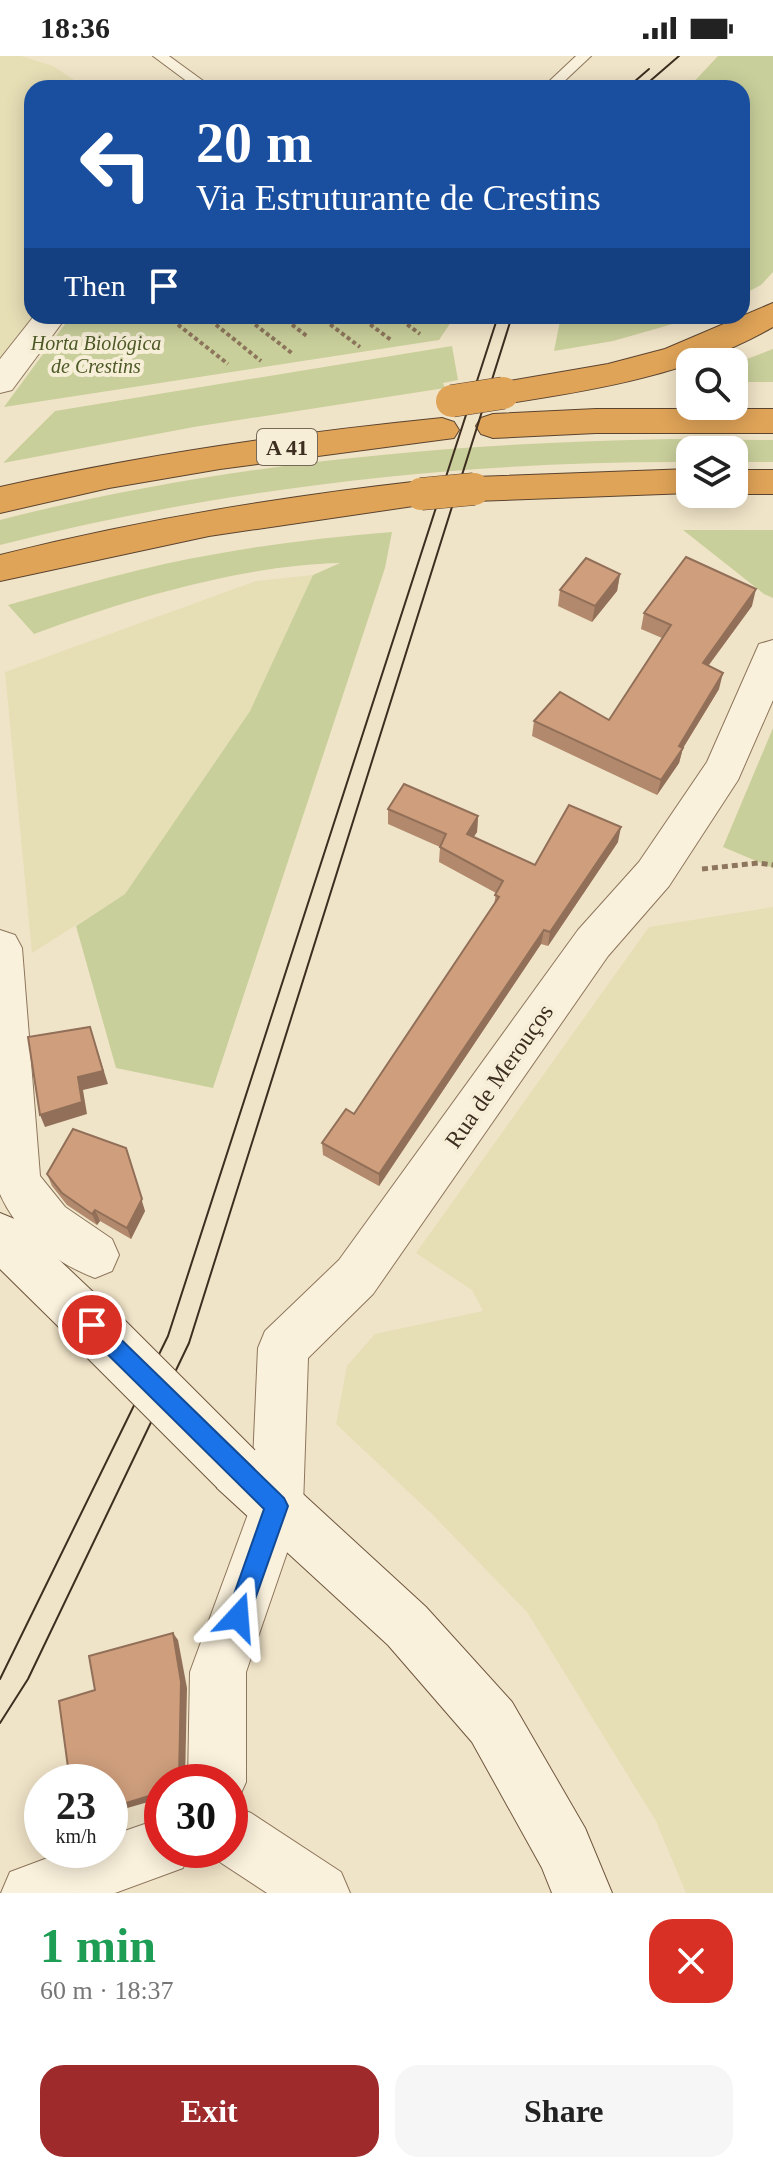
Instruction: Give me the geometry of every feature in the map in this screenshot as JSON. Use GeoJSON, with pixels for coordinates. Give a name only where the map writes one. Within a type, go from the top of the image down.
{"type":"FeatureCollection","features":[{"type":"Feature","properties":{"kind":"highway"},"geometry":{"type":"LineString","coordinates":[[447,416],[503,393],[560,385],[669,359],[742,332],[773,313]]}},
{"type":"Feature","properties":{"kind":"highway","name":"A 41"},"geometry":{"type":"LineString","coordinates":[[0,500],[133,472],[308,444],[447,416],[493,426],[596,421],[773,421]]}},
{"type":"Feature","properties":{"kind":"highway"},"geometry":{"type":"LineString","coordinates":[[0,568],[173,529],[303,508],[474,489],[676,482]]}},
{"type":"Feature","properties":{"kind":"highway"},"geometry":{"type":"LineString","coordinates":[[748,482],[773,482]]}},
{"type":"Feature","properties":{"kind":"street"},"geometry":{"type":"LineString","coordinates":[[0,382],[45,324]]}},
{"type":"Feature","properties":{"kind":"street","name":"Rua de Merouços"},"geometry":{"type":"LineString","coordinates":[[217,1764],[218,1672],[277,1506],[283,1348],[356,1277],[593,943],[654,874],[724,769],[773,654]]}},
{"type":"Feature","properties":{"kind":"street"},"geometry":{"type":"LineString","coordinates":[[0,948],[16,1176],[25,1201],[54,1228],[95,1255]]}},
{"type":"Feature","properties":{"kind":"street"},"geometry":{"type":"LineString","coordinates":[[7,1258],[92,1325],[236,1469],[407,1626],[492,1722],[564,1849],[582,1893]]}},
{"type":"Feature","properties":{"kind":"street"},"geometry":{"type":"LineString","coordinates":[[248,1846],[320,1893]]}},
{"type":"Feature","properties":{"kind":"street"},"geometry":{"type":"LineString","coordinates":[[31,1893],[144,1853]]}},
{"type":"Feature","properties":{"kind":"lane"},"geometry":{"type":"LineString","coordinates":[[160,56],[194,80]]}},
{"type":"Feature","properties":{"kind":"lane"},"geometry":{"type":"LineString","coordinates":[[558,80],[584,56]]}},
{"type":"Feature","properties":{"kind":"path"},"geometry":{"type":"LineString","coordinates":[[177,324],[228,364]]}},
{"type":"Feature","properties":{"kind":"path"},"geometry":{"type":"LineString","coordinates":[[215,324],[261,361]]}},
{"type":"Feature","properties":{"kind":"path"},"geometry":{"type":"LineString","coordinates":[[254,324],[293,354]]}},
{"type":"Feature","properties":{"kind":"path"},"geometry":{"type":"LineString","coordinates":[[291,324],[308,337]]}},
{"type":"Feature","properties":{"kind":"path"},"geometry":{"type":"LineString","coordinates":[[330,324],[360,347]]}},
{"type":"Feature","properties":{"kind":"path"},"geometry":{"type":"LineString","coordinates":[[370,324],[391,340]]}},
{"type":"Feature","properties":{"kind":"path"},"geometry":{"type":"LineString","coordinates":[[407,324],[420,334]]}},
{"type":"Feature","properties":{"kind":"path"},"geometry":{"type":"LineString","coordinates":[[654,874],[758,863],[773,865]]}},
{"type":"Feature","properties":{"kind":"shaded area"},"geometry":{"type":"Polygon","coordinates":[[[0,56],[21,56],[53,66],[74,80],[24,80],[24,324],[27,324],[0,357],[0,56]]]}},
{"type":"Feature","properties":{"kind":"shaded area"},"geometry":{"type":"Polygon","coordinates":[[[313,575],[250,711],[125,894],[32,953],[5,672],[256,581],[313,575]]]}},
{"type":"Feature","properties":{"kind":"shaded area"},"geometry":{"type":"Polygon","coordinates":[[[773,907],[773,1893],[686,1893],[656,1821],[527,1612],[431,1513],[336,1424],[347,1366],[375,1334],[483,1311],[472,1290],[416,1253],[649,927],[773,907]]]}},
{"type":"Feature","properties":{"kind":"green space"},"geometry":{"type":"Polygon","coordinates":[[[718,56],[773,56],[773,272],[761,285],[750,291],[750,80],[696,80],[718,56]]]}},
{"type":"Feature","properties":{"kind":"green space","name":"Horta Biológica de Crestins"},"geometry":{"type":"Polygon","coordinates":[[[65,324],[450,324],[439,340],[4,407],[65,324]]]}},
{"type":"Feature","properties":{"kind":"green space"},"geometry":{"type":"Polygon","coordinates":[[[559,324],[673,324],[613,341],[554,351],[559,324]]]}},
{"type":"Feature","properties":{"kind":"green space"},"geometry":{"type":"Polygon","coordinates":[[[452,346],[458,380],[443,383],[445,388],[194,427],[3,463],[55,411],[452,346]]]}},
{"type":"Feature","properties":{"kind":"green space"},"geometry":{"type":"Polygon","coordinates":[[[773,349],[773,382],[748,382],[748,359],[773,349]]]}},
{"type":"Feature","properties":{"kind":"green space"},"geometry":{"type":"Polygon","coordinates":[[[676,439],[676,462],[516,467],[342,482],[170,508],[0,545],[0,520],[166,484],[333,460],[587,441],[676,439]]]}},
{"type":"Feature","properties":{"kind":"green space"},"geometry":{"type":"Polygon","coordinates":[[[748,440],[773,440],[773,462],[748,462],[748,440]]]}},
{"type":"Feature","properties":{"kind":"green space"},"geometry":{"type":"Polygon","coordinates":[[[683,530],[773,530],[773,598],[764,594],[683,530]]]}},
{"type":"Feature","properties":{"kind":"green space"},"geometry":{"type":"Polygon","coordinates":[[[392,532],[385,568],[213,1088],[116,1068],[76,926],[125,894],[250,711],[313,575],[340,563],[264,570],[185,586],[34,634],[8,605],[190,559],[326,538],[392,532]]]}},
{"type":"Feature","properties":{"kind":"green space"},"geometry":{"type":"Polygon","coordinates":[[[773,728],[773,868],[723,847],[773,728]]]}},
{"type":"Feature","properties":{"kind":"building"},"geometry":{"type":"Polygon","coordinates":[[[686,557],[756,589],[703,663],[723,673],[679,746],[683,748],[661,780],[534,721],[560,692],[609,720],[671,625],[644,613],[686,557]]]}},
{"type":"Feature","properties":{"kind":"building"},"geometry":{"type":"Polygon","coordinates":[[[586,558],[620,574],[595,606],[560,590],[586,558]]]}},
{"type":"Feature","properties":{"kind":"building"},"geometry":{"type":"Polygon","coordinates":[[[404,784],[478,816],[467,834],[535,865],[569,805],[621,827],[550,932],[544,930],[379,1174],[322,1143],[346,1109],[354,1114],[499,897],[495,895],[503,881],[440,847],[446,834],[388,809],[404,784]]]}},
{"type":"Feature","properties":{"kind":"building"},"geometry":{"type":"Polygon","coordinates":[[[90,1027],[103,1071],[78,1077],[82,1102],[40,1115],[28,1037],[90,1027]]]}},
{"type":"Feature","properties":{"kind":"building"},"geometry":{"type":"Polygon","coordinates":[[[73,1129],[126,1148],[142,1199],[127,1228],[95,1210],[92,1214],[62,1193],[47,1174],[73,1129]]]}},
{"type":"Feature","properties":{"kind":"building"},"geometry":{"type":"Polygon","coordinates":[[[173,1633],[181,1682],[179,1764],[144,1764],[144,1798],[128,1802],[128,1764],[68,1764],[59,1701],[95,1690],[89,1656],[173,1633]]]}},
{"type":"Feature","properties":{"kind":"tram line"},"geometry":{"type":"LineString","coordinates":[[651,80],[679,56]]}},
{"type":"Feature","properties":{"kind":"tram line"},"geometry":{"type":"LineString","coordinates":[[636,80],[649,69]]}},
{"type":"Feature","properties":{"kind":"tram line"},"geometry":{"type":"LineString","coordinates":[[0,1679],[168,1336],[495,324]]}},
{"type":"Feature","properties":{"kind":"tram line"},"geometry":{"type":"LineString","coordinates":[[0,1723],[28,1679],[189,1343],[509,324]]}},
{"type":"Feature","properties":{"kind":"route"},"geometry":{"type":"LineString","coordinates":[[92,1325],[277,1506],[238,1617]]}}]}
